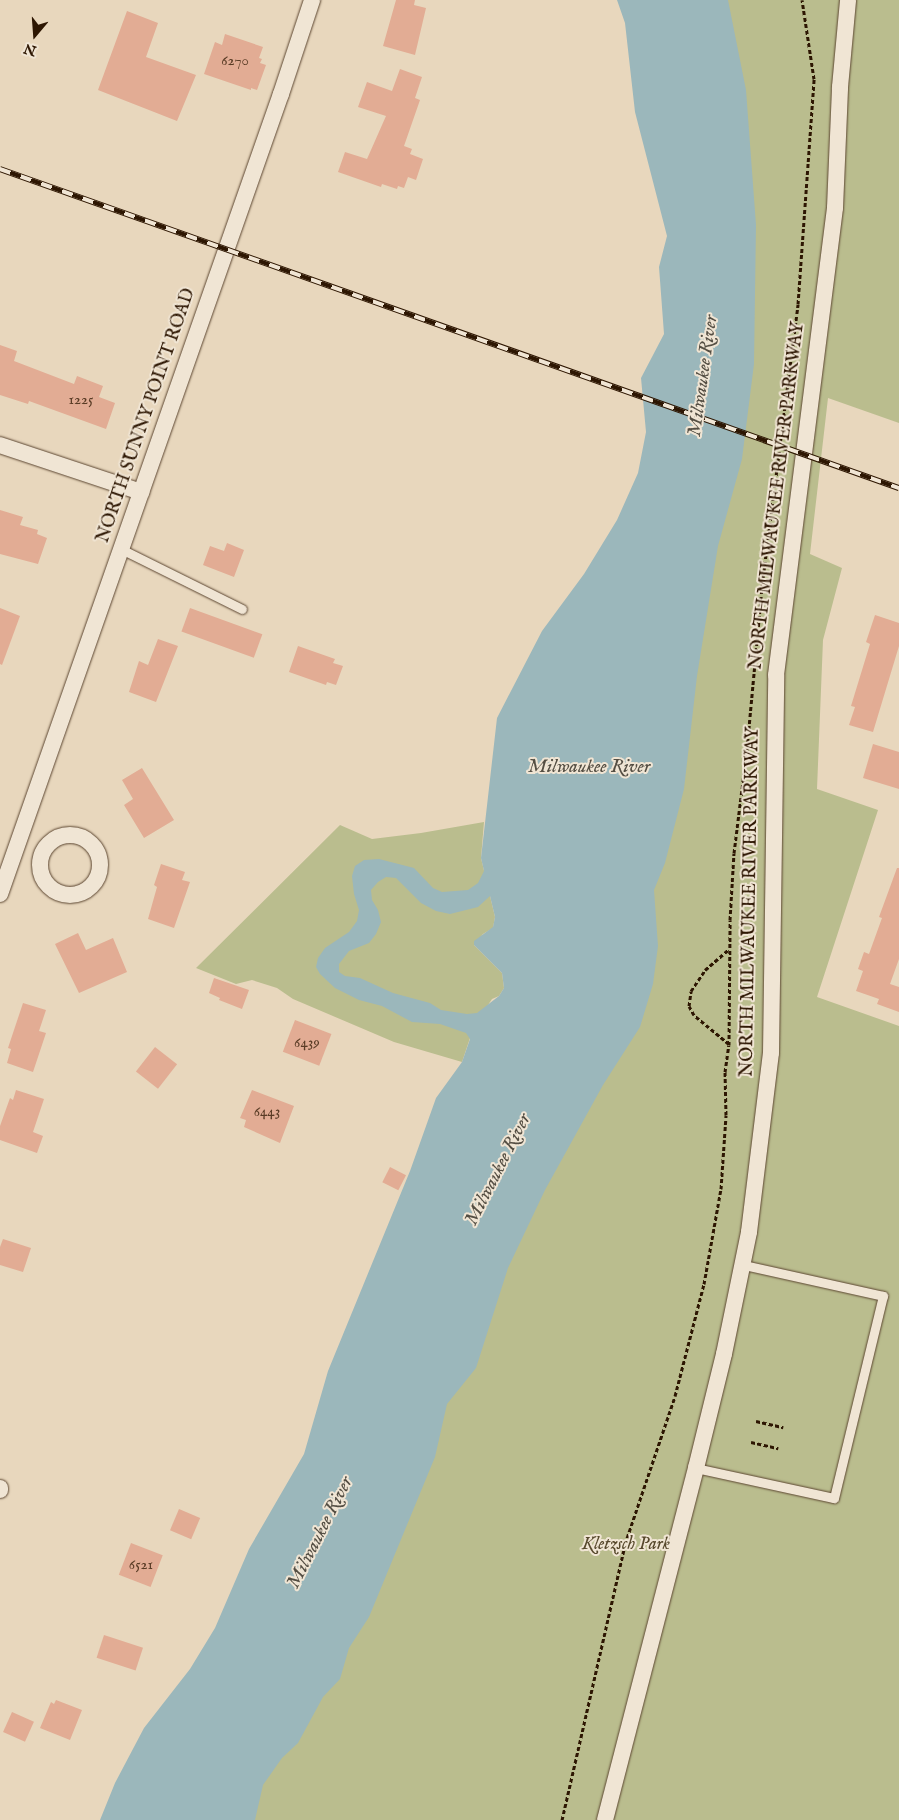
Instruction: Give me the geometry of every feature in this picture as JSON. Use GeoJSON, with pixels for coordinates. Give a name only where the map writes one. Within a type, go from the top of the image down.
{"type":"FeatureCollection","features":[{"type":"Feature","properties":{"kind":"street","name":"NORTH SUNNY POINT ROAD"},"geometry":{"type":"LineString","coordinates":[[0,894],[281,94],[312,0]]}},
{"type":"Feature","properties":{"kind":"street","name":"NORTH MILWAUKEE RIVER PARKWAY"},"geometry":{"type":"LineString","coordinates":[[605,1820],[696,1468],[744,1265],[771,1053],[776,675],[834,208],[840,87],[848,0]]}},
{"type":"Feature","properties":{"kind":"street"},"geometry":{"type":"LineString","coordinates":[[0,445],[141,492]]}},
{"type":"Feature","properties":{"kind":"street"},"geometry":{"type":"LineString","coordinates":[[17,844],[41,854]]}},
{"type":"Feature","properties":{"kind":"lane"},"geometry":{"type":"LineString","coordinates":[[121,549],[242,609]]}},
{"type":"Feature","properties":{"kind":"lane"},"geometry":{"type":"LineString","coordinates":[[696,1468],[834,1498],[883,1296],[744,1265]]}},
{"type":"Feature","properties":{"kind":"path"},"geometry":{"type":"LineString","coordinates":[[562,1820],[625,1544],[675,1396],[704,1284],[722,1189],[726,1115],[725,1072],[729,1045],[730,948],[734,853],[747,749],[762,587],[798,304],[814,79],[802,0]]}},
{"type":"Feature","properties":{"kind":"path"},"geometry":{"type":"LineString","coordinates":[[729,1045],[694,1015],[689,1006],[691,991],[705,970],[730,948]]}},
{"type":"Feature","properties":{"kind":"path"},"geometry":{"type":"LineString","coordinates":[[756,1421],[783,1427]]}},
{"type":"Feature","properties":{"kind":"path"},"geometry":{"type":"LineString","coordinates":[[751,1442],[778,1448]]}},
{"type":"Feature","properties":{"kind":"green space","name":"Kletzsch Park"},"geometry":{"type":"Polygon","coordinates":[[[665,0],[899,0],[899,423],[828,398],[810,554],[842,568],[823,640],[817,789],[878,810],[817,997],[899,1026],[899,1820],[173,1820],[346,1513],[706,337],[665,0]]]}},
{"type":"Feature","properties":{"kind":"green space"},"geometry":{"type":"Polygon","coordinates":[[[484,822],[481,858],[495,917],[493,928],[483,934],[474,945],[502,973],[504,988],[499,996],[492,999],[474,1026],[462,1062],[394,1042],[293,999],[277,988],[252,980],[236,984],[196,968],[340,825],[372,839],[484,822]]]}},
{"type":"Feature","properties":{"kind":"water","name":"Milwaukee River"},"geometry":{"type":"Polygon","coordinates":[[[617,0],[728,0],[746,90],[756,225],[754,364],[742,459],[718,546],[697,676],[684,789],[665,863],[654,890],[658,946],[653,984],[640,1027],[603,1085],[545,1190],[508,1268],[476,1368],[447,1404],[435,1457],[369,1617],[349,1648],[340,1679],[323,1697],[298,1743],[282,1758],[263,1785],[255,1820],[100,1820],[115,1783],[144,1728],[190,1669],[215,1628],[249,1549],[304,1454],[328,1371],[410,1171],[436,1098],[462,1062],[470,1039],[466,1033],[440,1024],[412,1022],[382,1006],[359,1000],[335,988],[320,974],[316,967],[318,958],[325,948],[349,932],[357,921],[359,910],[354,894],[352,876],[355,866],[364,860],[379,859],[414,868],[433,888],[442,892],[468,890],[478,883],[484,871],[481,858],[497,718],[542,631],[584,574],[617,520],[638,473],[646,432],[641,378],[664,334],[659,267],[667,236],[635,112],[625,23],[617,0]],[[386,877],[371,890],[372,900],[378,910],[381,922],[376,934],[369,943],[349,951],[339,964],[339,972],[345,976],[360,978],[393,993],[430,1003],[441,1010],[467,1014],[477,1013],[499,996],[504,988],[502,973],[474,945],[474,941],[493,927],[495,917],[490,896],[478,907],[450,914],[436,911],[421,903],[396,878],[386,877]]]}},
{"type":"Feature","properties":{"kind":"building"},"geometry":{"type":"Polygon","coordinates":[[[396,0],[415,0],[414,5],[426,8],[415,55],[383,46],[396,0]]]}},
{"type":"Feature","properties":{"kind":"building"},"geometry":{"type":"Polygon","coordinates":[[[127,11],[158,23],[146,57],[196,75],[177,121],[98,90],[127,11]]]}},
{"type":"Feature","properties":{"kind":"building"},"geometry":{"type":"Polygon","coordinates":[[[225,34],[263,47],[259,58],[262,59],[260,63],[266,65],[257,90],[251,88],[251,90],[204,74],[215,42],[222,45],[225,34]]]}},
{"type":"Feature","properties":{"kind":"building"},"geometry":{"type":"Polygon","coordinates":[[[400,69],[422,77],[415,98],[420,100],[404,146],[412,149],[410,154],[423,159],[416,180],[408,177],[404,188],[398,186],[397,189],[382,184],[381,187],[338,172],[345,152],[367,159],[386,116],[358,107],[367,82],[392,91],[400,69]]]}},
{"type":"Feature","properties":{"kind":"building"},"geometry":{"type":"Polygon","coordinates":[[[0,345],[17,351],[14,361],[74,384],[77,376],[103,386],[99,397],[115,403],[106,429],[29,401],[28,404],[0,395],[0,345]]]}},
{"type":"Feature","properties":{"kind":"building"},"geometry":{"type":"Polygon","coordinates":[[[0,510],[23,517],[20,525],[38,530],[37,534],[47,538],[38,564],[0,554],[0,510]]]}},
{"type":"Feature","properties":{"kind":"building"},"geometry":{"type":"Polygon","coordinates":[[[227,543],[244,550],[234,577],[203,565],[210,546],[224,551],[227,543]]]}},
{"type":"Feature","properties":{"kind":"building"},"geometry":{"type":"Polygon","coordinates":[[[0,608],[20,616],[2,665],[0,664],[0,608]]]}},
{"type":"Feature","properties":{"kind":"building"},"geometry":{"type":"Polygon","coordinates":[[[190,608],[262,634],[254,658],[181,631],[190,608]]]}},
{"type":"Feature","properties":{"kind":"building"},"geometry":{"type":"Polygon","coordinates":[[[875,615],[899,623],[899,646],[873,732],[849,725],[855,707],[851,706],[870,644],[866,642],[875,615]]]}},
{"type":"Feature","properties":{"kind":"building"},"geometry":{"type":"Polygon","coordinates":[[[158,639],[178,646],[156,702],[129,692],[139,661],[148,665],[158,639]]]}},
{"type":"Feature","properties":{"kind":"building"},"geometry":{"type":"Polygon","coordinates":[[[298,646],[335,659],[333,663],[343,666],[336,685],[327,682],[326,685],[289,672],[298,646]]]}},
{"type":"Feature","properties":{"kind":"building"},"geometry":{"type":"Polygon","coordinates":[[[873,744],[899,752],[899,789],[863,778],[873,744]]]}},
{"type":"Feature","properties":{"kind":"building"},"geometry":{"type":"Polygon","coordinates":[[[142,768],[174,820],[144,838],[124,805],[133,799],[122,780],[142,768]]]}},
{"type":"Feature","properties":{"kind":"building"},"geometry":{"type":"Polygon","coordinates":[[[161,864],[185,872],[182,880],[190,882],[174,928],[148,919],[157,887],[154,885],[161,864]]]}},
{"type":"Feature","properties":{"kind":"building"},"geometry":{"type":"Polygon","coordinates":[[[897,868],[899,868],[899,959],[890,984],[899,987],[899,1012],[877,1004],[879,999],[856,991],[863,971],[858,969],[864,952],[869,954],[882,918],[879,917],[897,868]]]}},
{"type":"Feature","properties":{"kind":"building"},"geometry":{"type":"Polygon","coordinates":[[[78,933],[86,950],[113,938],[127,972],[79,993],[55,944],[78,933]]]}},
{"type":"Feature","properties":{"kind":"building"},"geometry":{"type":"Polygon","coordinates":[[[214,978],[249,990],[242,1009],[219,1000],[220,998],[209,993],[214,978]]]}},
{"type":"Feature","properties":{"kind":"building"},"geometry":{"type":"Polygon","coordinates":[[[23,1003],[46,1010],[39,1031],[46,1033],[33,1072],[7,1063],[11,1049],[8,1048],[23,1003]]]}},
{"type":"Feature","properties":{"kind":"building"},"geometry":{"type":"Polygon","coordinates":[[[295,1020],[331,1034],[319,1066],[283,1052],[295,1020]]]}},
{"type":"Feature","properties":{"kind":"building"},"geometry":{"type":"Polygon","coordinates":[[[155,1047],[177,1064],[158,1089],[136,1071],[155,1047]]]}},
{"type":"Feature","properties":{"kind":"building"},"geometry":{"type":"Polygon","coordinates":[[[16,1090],[44,1099],[33,1132],[43,1136],[37,1153],[0,1140],[0,1126],[10,1098],[13,1100],[16,1090]]]}},
{"type":"Feature","properties":{"kind":"building"},"geometry":{"type":"Polygon","coordinates":[[[252,1090],[294,1106],[280,1143],[244,1127],[246,1120],[240,1118],[252,1090]]]}},
{"type":"Feature","properties":{"kind":"building"},"geometry":{"type":"Polygon","coordinates":[[[390,1167],[406,1175],[398,1190],[382,1182],[390,1167]]]}},
{"type":"Feature","properties":{"kind":"building"},"geometry":{"type":"Polygon","coordinates":[[[3,1239],[31,1248],[23,1272],[0,1265],[0,1247],[3,1239]]]}},
{"type":"Feature","properties":{"kind":"building"},"geometry":{"type":"Polygon","coordinates":[[[179,1509],[200,1518],[191,1539],[170,1530],[179,1509]]]}},
{"type":"Feature","properties":{"kind":"building"},"geometry":{"type":"Polygon","coordinates":[[[131,1543],[163,1555],[151,1587],[119,1575],[131,1543]]]}},
{"type":"Feature","properties":{"kind":"building"},"geometry":{"type":"Polygon","coordinates":[[[104,1635],[143,1648],[136,1670],[97,1658],[104,1635]]]}},
{"type":"Feature","properties":{"kind":"building"},"geometry":{"type":"Polygon","coordinates":[[[56,1700],[82,1710],[70,1740],[40,1728],[51,1702],[54,1704],[56,1700]]]}},
{"type":"Feature","properties":{"kind":"building"},"geometry":{"type":"Polygon","coordinates":[[[12,1712],[34,1722],[25,1742],[3,1732],[12,1712]]]}},
{"type":"Feature","properties":{"kind":"railway"},"geometry":{"type":"LineString","coordinates":[[0,169],[899,488]]}}]}
